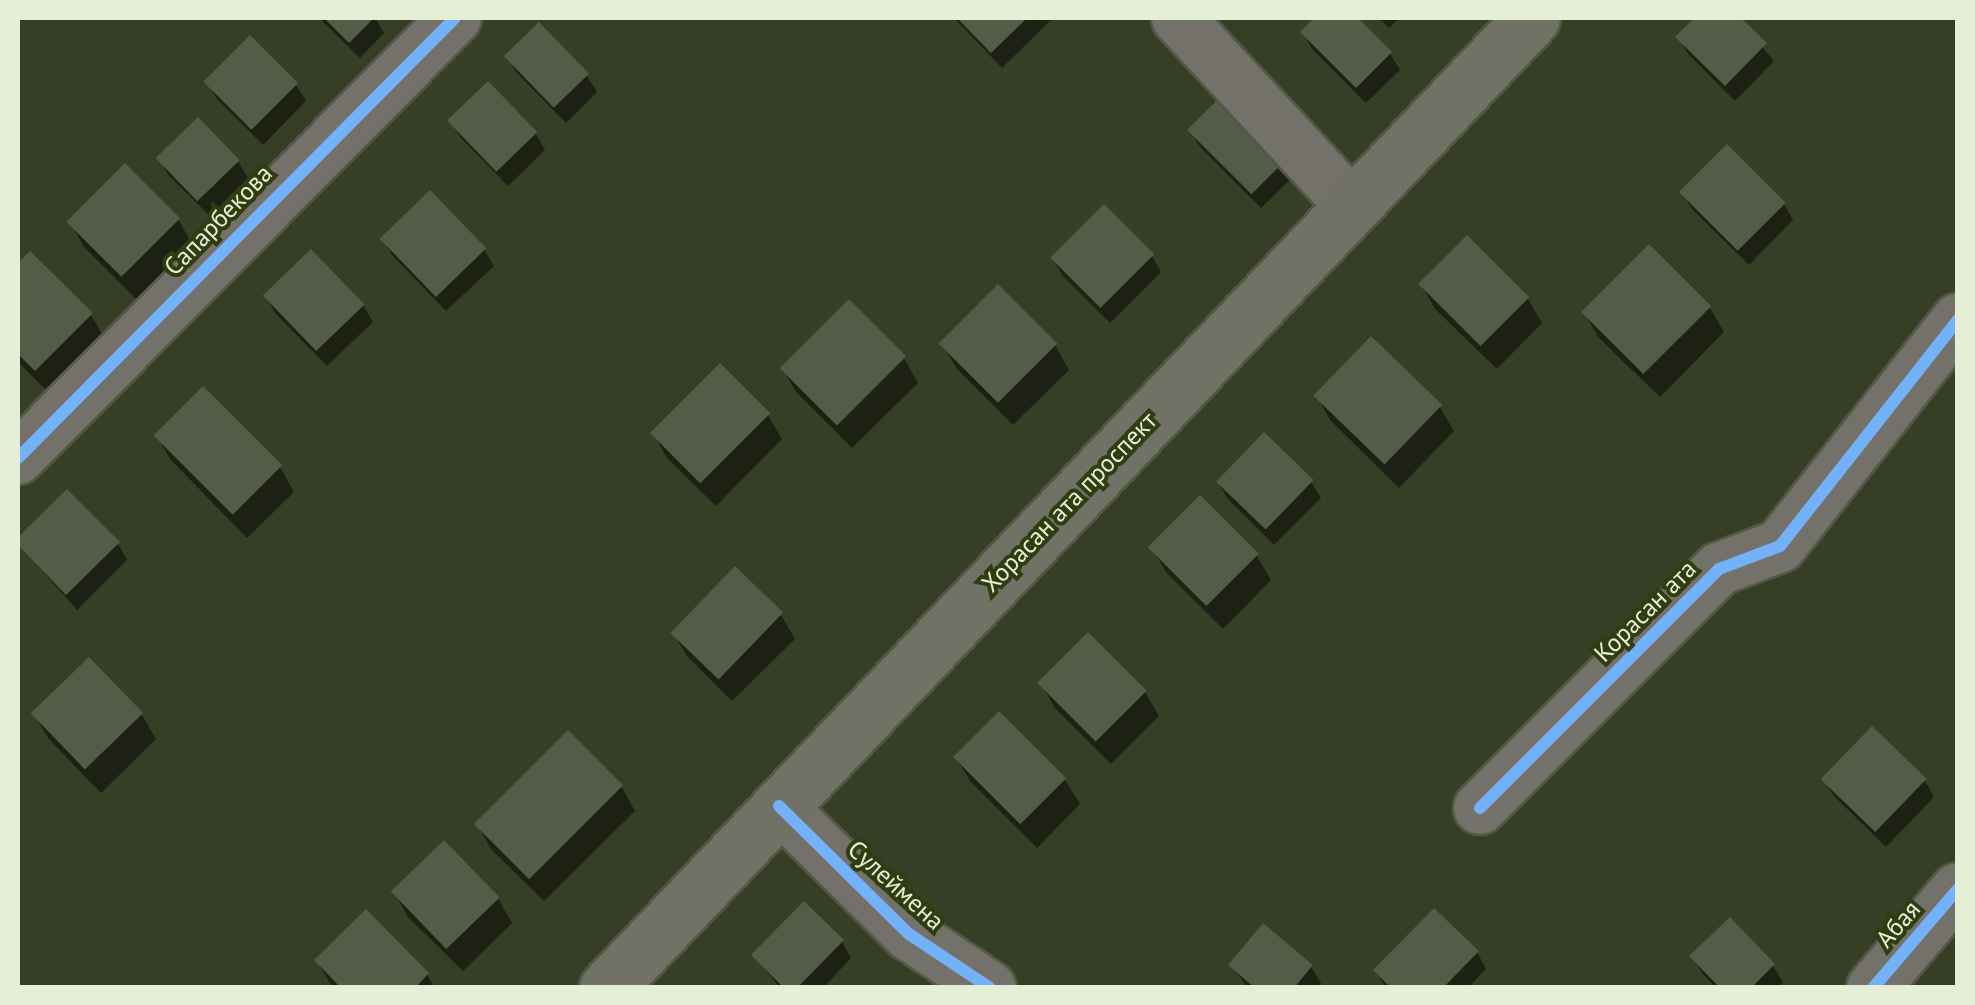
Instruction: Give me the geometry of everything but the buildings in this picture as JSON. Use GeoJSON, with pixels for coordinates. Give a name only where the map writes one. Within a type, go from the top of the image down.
{"type":"FeatureCollection","features":[{"type":"Feature","properties":{"kind":"main road","name":"Хорасан ата проспект"},"geometry":{"type":"LineString","coordinates":[[607,988],[1532,18]]}},
{"type":"Feature","properties":{"kind":"street","name":"Сапарбекова"},"geometry":{"type":"LineString","coordinates":[[18,458],[455,18]]}},
{"type":"Feature","properties":{"kind":"street"},"geometry":{"type":"LineString","coordinates":[[1178,18],[1352,206]]}},
{"type":"Feature","properties":{"kind":"street","name":"Корасан ата"},"geometry":{"type":"LineString","coordinates":[[1480,808],[1719,568],[1780,546],[1958,320]]}},
{"type":"Feature","properties":{"kind":"street","name":"Сулеймена"},"geometry":{"type":"LineString","coordinates":[[779,806],[909,934],[990,988]]}},
{"type":"Feature","properties":{"kind":"street","name":"Абая"},"geometry":{"type":"LineString","coordinates":[[1873,988],[1958,889]]}},
{"type":"Feature","properties":{"kind":"cycle path"},"geometry":{"type":"LineString","coordinates":[[18,458],[455,18]]}},
{"type":"Feature","properties":{"kind":"cycle path"},"geometry":{"type":"LineString","coordinates":[[1480,808],[1719,569],[1780,546],[1958,320]]}},
{"type":"Feature","properties":{"kind":"cycle path"},"geometry":{"type":"LineString","coordinates":[[779,806],[909,934],[990,988]]}},
{"type":"Feature","properties":{"kind":"cycle path"},"geometry":{"type":"LineString","coordinates":[[1873,988],[1958,889]]}}]}
